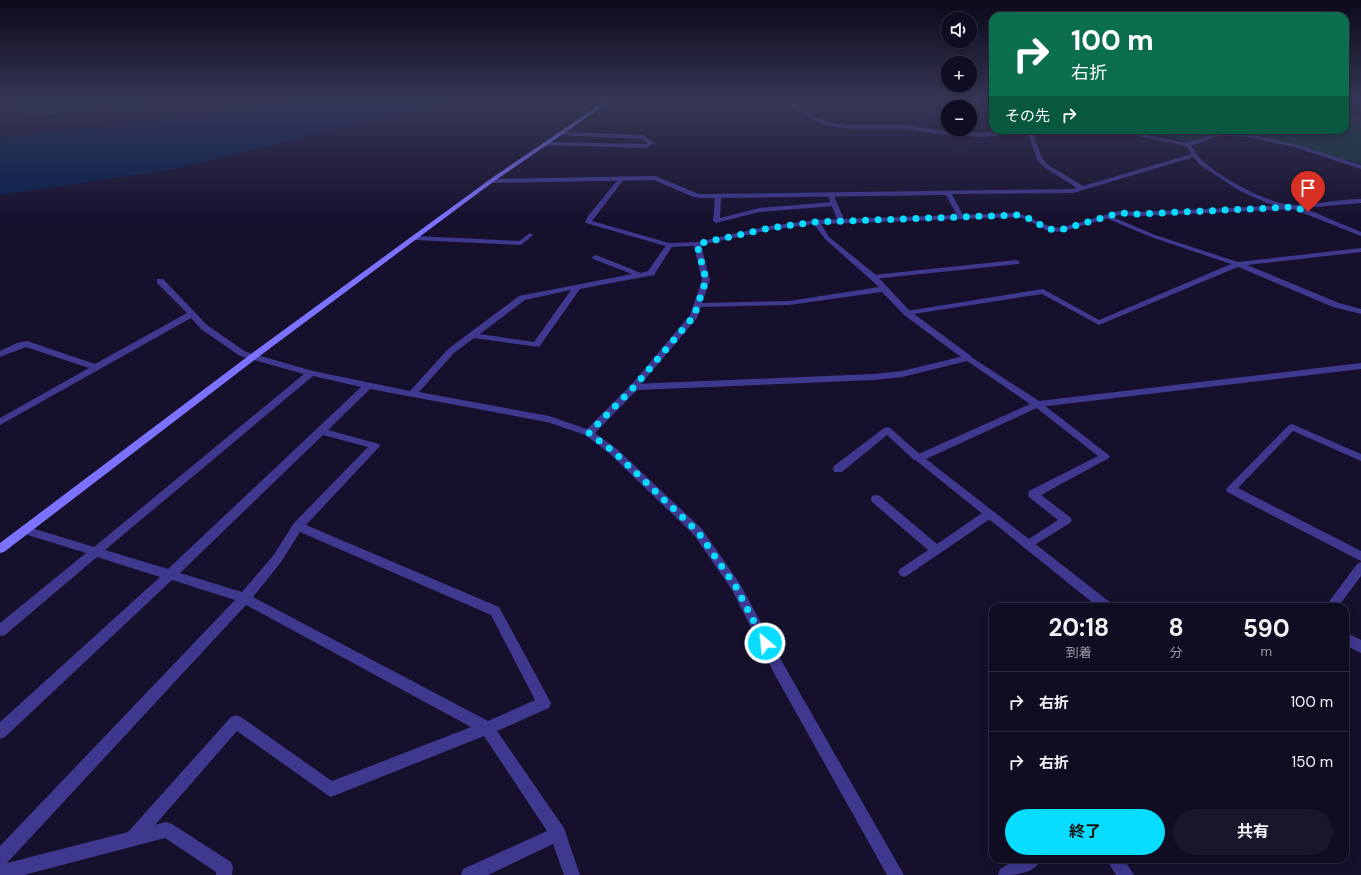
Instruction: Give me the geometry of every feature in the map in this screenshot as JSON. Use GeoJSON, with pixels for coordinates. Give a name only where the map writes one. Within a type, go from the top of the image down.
{"type":"FeatureCollection","features":[{"type":"Feature","properties":{"kind":"street"},"geometry":{"type":"LineString","coordinates":[[0,549],[254,356],[491,181],[549,141]]}},
{"type":"Feature","properties":{"kind":"street"},"geometry":{"type":"LineString","coordinates":[[545,144],[647,146],[652,143],[649,141]]}},
{"type":"Feature","properties":{"kind":"street"},"geometry":{"type":"LineString","coordinates":[[1033,141],[1039,159],[1046,166],[1082,188]]}},
{"type":"Feature","properties":{"kind":"street"},"geometry":{"type":"LineString","coordinates":[[1167,141],[1188,145],[1198,141]]}},
{"type":"Feature","properties":{"kind":"street"},"geometry":{"type":"LineString","coordinates":[[1273,141],[1296,146],[1361,166]]}},
{"type":"Feature","properties":{"kind":"street"},"geometry":{"type":"LineString","coordinates":[[1188,145],[1201,162],[1240,189],[1269,202],[1295,207],[1361,234]]}},
{"type":"Feature","properties":{"kind":"street"},"geometry":{"type":"LineString","coordinates":[[491,181],[655,178],[666,182],[684,193],[699,196],[1073,191],[1196,156]]}},
{"type":"Feature","properties":{"kind":"street"},"geometry":{"type":"LineString","coordinates":[[622,178],[590,217],[588,222],[669,245],[697,244],[770,228],[816,222],[1017,215],[1028,218],[1048,229],[1060,230],[1119,213],[1138,214],[1295,207],[1361,201]]}},
{"type":"Feature","properties":{"kind":"street"},"geometry":{"type":"LineString","coordinates":[[948,193],[961,217]]}},
{"type":"Feature","properties":{"kind":"street"},"geometry":{"type":"LineString","coordinates":[[830,194],[841,221]]}},
{"type":"Feature","properties":{"kind":"street"},"geometry":{"type":"LineString","coordinates":[[718,196],[716,221],[758,210],[834,204]]}},
{"type":"Feature","properties":{"kind":"street"},"geometry":{"type":"LineString","coordinates":[[1108,217],[1153,236],[1238,264],[1336,305],[1361,312]]}},
{"type":"Feature","properties":{"kind":"street"},"geometry":{"type":"LineString","coordinates":[[816,222],[827,238],[873,277],[907,313],[968,358],[1037,404],[1105,456],[1033,494],[1066,520],[1028,545]]}},
{"type":"Feature","properties":{"kind":"street"},"geometry":{"type":"LineString","coordinates":[[415,238],[521,243],[530,235]]}},
{"type":"Feature","properties":{"kind":"street"},"geometry":{"type":"LineString","coordinates":[[589,433],[634,387],[694,316],[706,280],[697,244]]}},
{"type":"Feature","properties":{"kind":"street"},"geometry":{"type":"LineString","coordinates":[[412,394],[451,351],[522,298],[578,286],[652,273],[669,245]]}},
{"type":"Feature","properties":{"kind":"street"},"geometry":{"type":"LineString","coordinates":[[907,313],[1043,291],[1099,323],[1238,264],[1361,250]]}},
{"type":"Feature","properties":{"kind":"street"},"geometry":{"type":"LineString","coordinates":[[596,258],[641,275]]}},
{"type":"Feature","properties":{"kind":"street"},"geometry":{"type":"LineString","coordinates":[[873,277],[1016,262]]}},
{"type":"Feature","properties":{"kind":"street"},"geometry":{"type":"LineString","coordinates":[[160,281],[204,327],[243,354],[311,373],[368,386],[549,419],[589,433],[613,451],[698,532],[736,587],[780,671],[896,875]]}},
{"type":"Feature","properties":{"kind":"street"},"geometry":{"type":"LineString","coordinates":[[473,335],[536,345],[578,286]]}},
{"type":"Feature","properties":{"kind":"street"},"geometry":{"type":"LineString","coordinates":[[698,305],[789,302],[884,289]]}},
{"type":"Feature","properties":{"kind":"street"},"geometry":{"type":"LineString","coordinates":[[0,422],[192,314]]}},
{"type":"Feature","properties":{"kind":"street"},"geometry":{"type":"LineString","coordinates":[[0,354],[20,345],[28,344],[96,367]]}},
{"type":"Feature","properties":{"kind":"street"},"geometry":{"type":"LineString","coordinates":[[634,387],[902,374],[968,358]]}},
{"type":"Feature","properties":{"kind":"street"},"geometry":{"type":"LineString","coordinates":[[918,458],[1037,404],[1361,366]]}},
{"type":"Feature","properties":{"kind":"street"},"geometry":{"type":"LineString","coordinates":[[0,631],[311,373]]}},
{"type":"Feature","properties":{"kind":"street"},"geometry":{"type":"LineString","coordinates":[[0,732],[169,576],[368,386]]}},
{"type":"Feature","properties":{"kind":"street"},"geometry":{"type":"LineString","coordinates":[[1361,458],[1292,427],[1231,489],[1361,556]]}},
{"type":"Feature","properties":{"kind":"street"},"geometry":{"type":"LineString","coordinates":[[838,469],[887,430],[918,458],[1102,603]]}},
{"type":"Feature","properties":{"kind":"street"},"geometry":{"type":"LineString","coordinates":[[0,858],[245,598],[277,559],[298,526],[375,446],[321,431]]}},
{"type":"Feature","properties":{"kind":"street"},"geometry":{"type":"LineString","coordinates":[[876,499],[936,550]]}},
{"type":"Feature","properties":{"kind":"street"},"geometry":{"type":"LineString","coordinates":[[904,572],[989,514]]}},
{"type":"Feature","properties":{"kind":"street"},"geometry":{"type":"LineString","coordinates":[[132,839],[236,722],[331,789],[487,728],[544,703],[495,611],[298,526]]}},
{"type":"Feature","properties":{"kind":"street"},"geometry":{"type":"LineString","coordinates":[[25,530],[169,576],[245,598],[487,728],[558,834],[572,875]]}},
{"type":"Feature","properties":{"kind":"street"},"geometry":{"type":"LineString","coordinates":[[1334,603],[1361,567]]}},
{"type":"Feature","properties":{"kind":"street"},"geometry":{"type":"LineString","coordinates":[[1349,640],[1361,647]]}},
{"type":"Feature","properties":{"kind":"street"},"geometry":{"type":"LineString","coordinates":[[0,873],[166,830],[225,868],[224,875]]}},
{"type":"Feature","properties":{"kind":"street"},"geometry":{"type":"LineString","coordinates":[[469,875],[558,834]]}},
{"type":"Feature","properties":{"kind":"street"},"geometry":{"type":"LineString","coordinates":[[1006,875],[1026,863]]}},
{"type":"Feature","properties":{"kind":"street"},"geometry":{"type":"LineString","coordinates":[[1117,863],[1126,875]]}},
{"type":"Feature","properties":{"kind":"green space"},"geometry":{"type":"Polygon","coordinates":[[[1278,141],[1361,141],[1361,164],[1278,141]]]}},
{"type":"Feature","properties":{"kind":"water"},"geometry":{"type":"Polygon","coordinates":[[[0,141],[291,141],[175,169],[0,195],[0,141]]]}},
{"type":"Feature","properties":{"kind":"route"},"geometry":{"type":"LineString","coordinates":[[765,643],[736,587],[698,532],[613,451],[589,433],[634,387],[694,316],[706,280],[697,244],[770,228],[816,222],[1017,215],[1028,218],[1048,229],[1060,230],[1119,213],[1138,214],[1295,207],[1308,212]]}}]}
